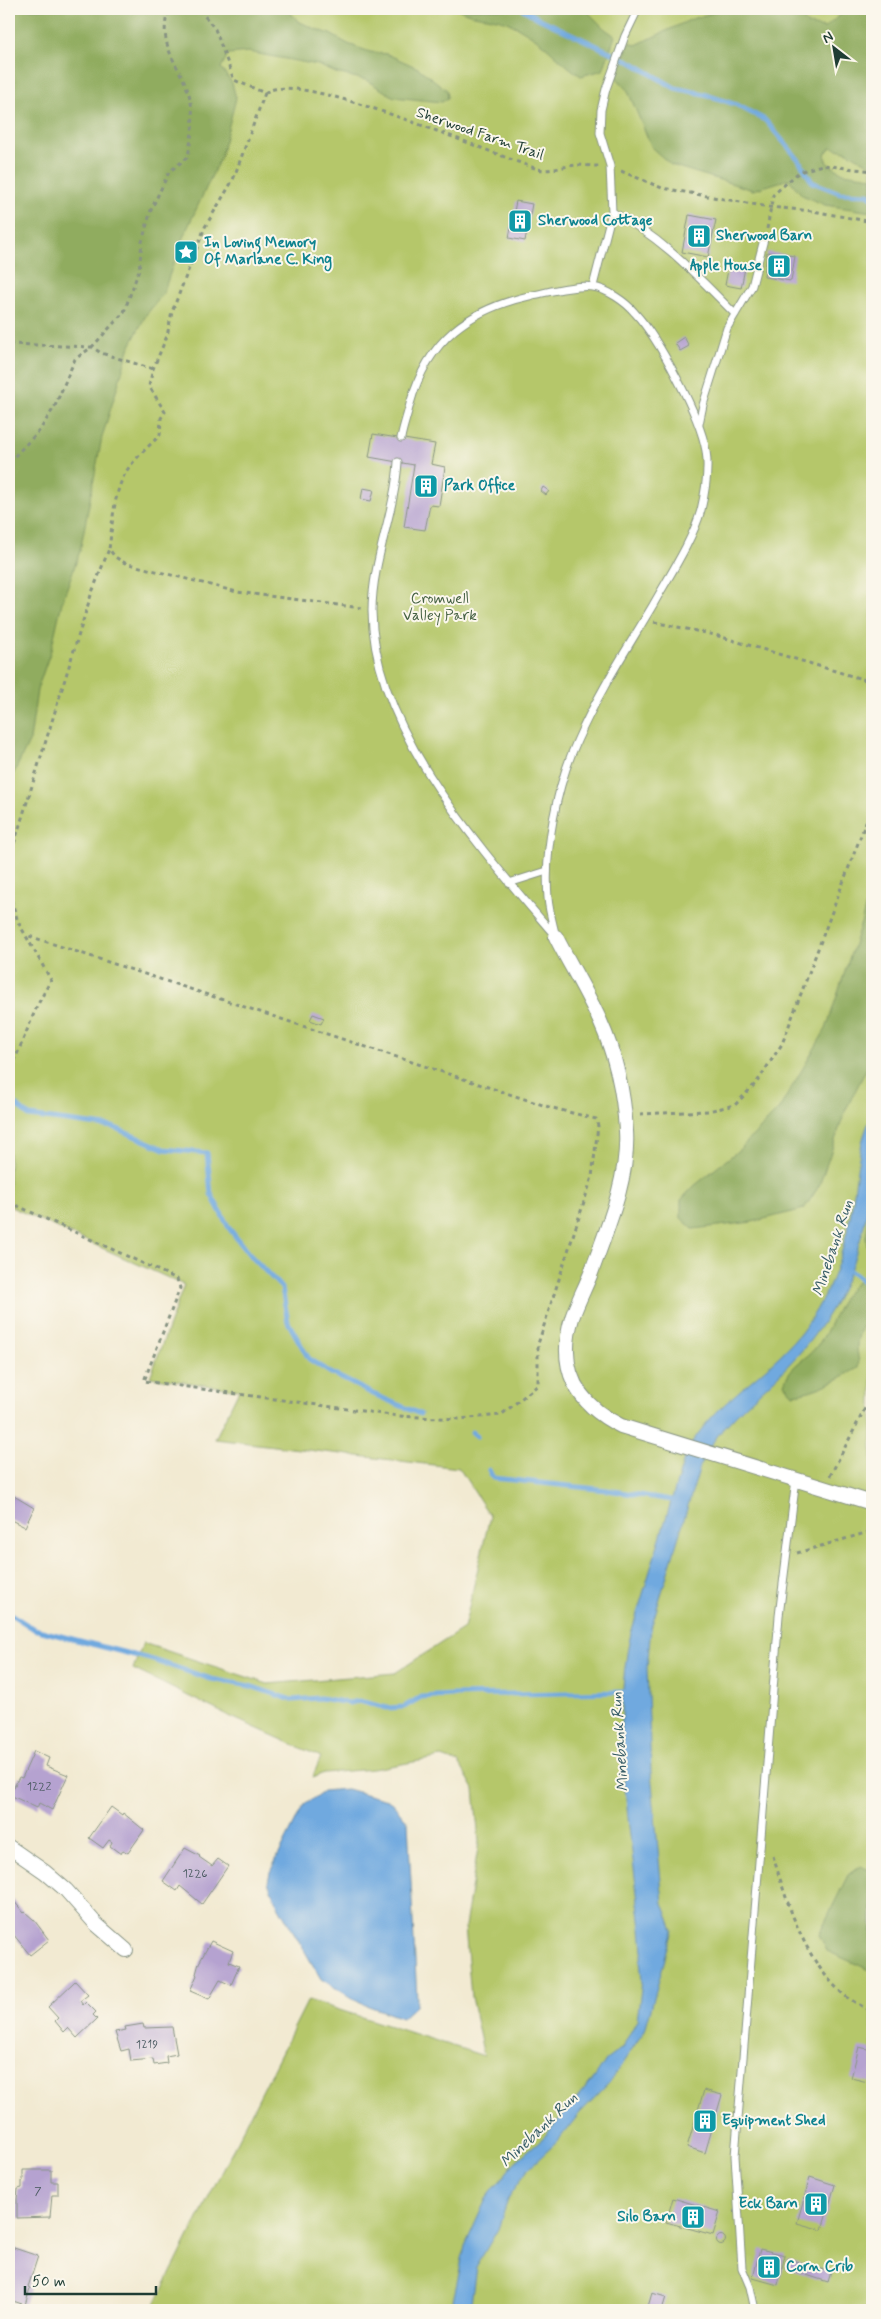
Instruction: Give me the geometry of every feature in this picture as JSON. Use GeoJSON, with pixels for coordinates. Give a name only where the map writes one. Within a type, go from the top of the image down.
{"type":"FeatureCollection","features":[{"type":"Feature","properties":{"kind":"street"},"geometry":{"type":"LineString","coordinates":[[556,937],[600,1021],[615,1066],[626,1132],[624,1166],[617,1194],[590,1276],[572,1318],[567,1343],[567,1363],[572,1380],[581,1396],[593,1410],[621,1426],[872,1504]]}},
{"type":"Feature","properties":{"kind":"street"},"geometry":{"type":"LineString","coordinates":[[9,1847],[45,1872],[66,1890],[96,1924],[126,1950]]}},
{"type":"Feature","properties":{"kind":"lane"},"geometry":{"type":"LineString","coordinates":[[593,286],[612,212],[610,166],[600,133],[601,110],[610,75],[638,9]]}},
{"type":"Feature","properties":{"kind":"lane"},"geometry":{"type":"LineString","coordinates":[[612,212],[633,222],[654,236],[735,314]]}},
{"type":"Feature","properties":{"kind":"lane"},"geometry":{"type":"LineString","coordinates":[[699,424],[727,328],[752,286],[764,239]]}},
{"type":"Feature","properties":{"kind":"lane"},"geometry":{"type":"LineString","coordinates":[[401,438],[416,380],[429,357],[448,335],[470,318],[499,304],[555,290],[593,286],[616,297],[634,311],[647,328],[685,395],[699,424],[706,452],[705,483],[700,512],[681,556],[576,742],[561,788],[552,827],[547,871],[548,900],[556,937]]}},
{"type":"Feature","properties":{"kind":"lane"},"geometry":{"type":"LineString","coordinates":[[398,462],[372,609],[373,639],[383,681],[400,725],[425,770],[509,882],[556,937]]}},
{"type":"Feature","properties":{"kind":"lane"},"geometry":{"type":"LineString","coordinates":[[509,882],[547,871]]}},
{"type":"Feature","properties":{"kind":"lane"},"geometry":{"type":"LineString","coordinates":[[755,2310],[750,2287],[742,2268],[736,2156],[779,1616],[796,1479]]}},
{"type":"Feature","properties":{"kind":"path"},"geometry":{"type":"LineString","coordinates":[[9,462],[45,422],[55,406],[75,359],[92,347],[124,312],[139,270],[142,242],[150,210],[169,172],[188,157],[194,125],[191,102],[182,74],[168,51],[164,30],[167,15],[176,9]]}},
{"type":"Feature","properties":{"kind":"path"},"geometry":{"type":"LineString","coordinates":[[9,874],[14,844],[91,595],[109,549],[117,499],[122,482],[129,468],[160,435],[161,418],[165,412],[149,386],[153,369],[167,336],[172,312],[205,227],[233,180],[265,93],[234,80],[215,29],[203,14],[204,10],[190,9]]}},
{"type":"Feature","properties":{"kind":"path","name":"Sherwood Farm Trail"},"geometry":{"type":"LineString","coordinates":[[265,93],[270,88],[280,88],[326,94],[432,129],[541,170],[577,165],[610,166],[662,188],[769,207],[813,210],[872,222]]}},
{"type":"Feature","properties":{"kind":"path"},"geometry":{"type":"LineString","coordinates":[[764,239],[772,195],[799,172],[822,165],[872,170]]}},
{"type":"Feature","properties":{"kind":"path"},"geometry":{"type":"LineString","coordinates":[[9,344],[92,347],[101,353],[153,369]]}},
{"type":"Feature","properties":{"kind":"path"},"geometry":{"type":"LineString","coordinates":[[109,549],[115,557],[125,563],[237,592],[372,609]]}},
{"type":"Feature","properties":{"kind":"path"},"geometry":{"type":"LineString","coordinates":[[644,620],[715,635],[872,682]]}},
{"type":"Feature","properties":{"kind":"path"},"geometry":{"type":"LineString","coordinates":[[624,1114],[708,1111],[735,1105],[758,1082],[782,1044],[872,806]]}},
{"type":"Feature","properties":{"kind":"path"},"geometry":{"type":"LineString","coordinates":[[9,892],[18,922],[51,980],[37,1006],[9,1074]]}},
{"type":"Feature","properties":{"kind":"path"},"geometry":{"type":"LineString","coordinates":[[9,1202],[177,1279],[180,1288],[144,1381],[398,1416],[458,1420],[501,1414],[538,1385],[538,1344],[592,1177],[598,1126],[596,1119],[549,1107],[26,935]]}},
{"type":"Feature","properties":{"kind":"path"},"geometry":{"type":"LineString","coordinates":[[830,1477],[872,1395]]}},
{"type":"Feature","properties":{"kind":"path"},"geometry":{"type":"LineString","coordinates":[[797,1563],[798,1553],[872,1531]]}},
{"type":"Feature","properties":{"kind":"path"},"geometry":{"type":"LineString","coordinates":[[771,1849],[789,1907],[811,1956],[843,1994],[872,2012]]}},
{"type":"Feature","properties":{"kind":"green space","name":"Cromwell Valley Park"},"geometry":{"type":"Polygon","coordinates":[[[9,9],[872,9],[872,2310],[152,2310],[308,2000],[484,2056],[471,1997],[465,1926],[479,1842],[474,1789],[459,1763],[442,1757],[373,1769],[324,1773],[312,1778],[321,1757],[227,1715],[133,1669],[143,1643],[268,1684],[395,1673],[464,1628],[490,1516],[459,1468],[215,1439],[239,1390],[150,1377],[184,1285],[9,1206],[9,9]]]}},
{"type":"Feature","properties":{"kind":"green space"},"geometry":{"type":"Polygon","coordinates":[[[9,9],[287,9],[298,21],[330,34],[348,44],[370,52],[387,54],[418,68],[447,90],[448,98],[442,102],[394,97],[366,80],[336,73],[318,65],[248,52],[228,54],[221,68],[232,83],[236,98],[221,156],[180,244],[163,294],[146,315],[130,346],[102,437],[80,551],[62,602],[51,650],[37,690],[30,740],[11,779],[9,791],[9,9]]]}},
{"type":"Feature","properties":{"kind":"green space"},"geometry":{"type":"Polygon","coordinates":[[[458,9],[585,9],[615,36],[603,70],[581,76],[540,42],[518,28],[500,20],[471,14],[458,9]]]}},
{"type":"Feature","properties":{"kind":"green space"},"geometry":{"type":"Polygon","coordinates":[[[724,9],[795,9],[808,25],[825,28],[846,12],[872,9],[872,166],[848,152],[831,147],[825,154],[827,163],[843,173],[872,177],[872,212],[825,205],[802,195],[789,179],[753,190],[671,165],[652,148],[627,89],[615,76],[630,42],[636,45],[692,19],[724,9]]]}},
{"type":"Feature","properties":{"kind":"green space"},"geometry":{"type":"Polygon","coordinates":[[[872,879],[872,1061],[846,1109],[819,1186],[804,1209],[752,1222],[693,1229],[681,1218],[681,1200],[694,1186],[740,1149],[779,1109],[826,1029],[862,920],[872,879]]]}},
{"type":"Feature","properties":{"kind":"green space"},"geometry":{"type":"Polygon","coordinates":[[[872,1211],[872,1251],[868,1247],[866,1237],[872,1211]]]}},
{"type":"Feature","properties":{"kind":"green space"},"geometry":{"type":"Polygon","coordinates":[[[872,1275],[872,1315],[859,1333],[857,1347],[858,1368],[819,1388],[793,1394],[784,1384],[790,1371],[823,1338],[839,1306],[852,1287],[872,1275]]]}},
{"type":"Feature","properties":{"kind":"green space"},"geometry":{"type":"Polygon","coordinates":[[[860,1866],[872,1871],[872,1971],[827,1951],[819,1934],[848,1875],[860,1866]]]}},
{"type":"Feature","properties":{"kind":"water","name":"Minebank Run"},"geometry":{"type":"Polygon","coordinates":[[[872,1116],[872,1181],[863,1230],[847,1277],[837,1299],[810,1340],[782,1372],[743,1408],[709,1448],[701,1463],[651,1628],[647,1668],[651,1772],[663,1903],[673,1930],[645,2030],[609,2083],[579,2114],[557,2142],[529,2168],[509,2197],[498,2229],[476,2267],[470,2310],[451,2310],[465,2246],[486,2199],[514,2163],[545,2136],[595,2077],[606,2060],[622,2048],[637,2020],[642,1981],[640,1961],[643,1951],[625,1791],[622,1710],[625,1671],[631,1633],[685,1456],[706,1423],[734,1395],[780,1356],[802,1332],[828,1288],[844,1245],[860,1150],[872,1116]]]}},
{"type":"Feature","properties":{"kind":"water"},"geometry":{"type":"Polygon","coordinates":[[[347,1789],[387,1800],[392,1803],[408,1822],[417,2000],[416,2005],[402,2018],[360,2003],[321,1979],[275,1900],[268,1882],[270,1872],[303,1806],[323,1791],[347,1789]]]}},
{"type":"Feature","properties":{"kind":"building","name":"Sherwood Cottage"},"geometry":{"type":"Polygon","coordinates":[[[516,201],[532,204],[525,241],[509,238],[516,201]]]}},
{"type":"Feature","properties":{"kind":"building","name":"Sherwood Barn"},"geometry":{"type":"Polygon","coordinates":[[[689,215],[716,220],[708,257],[682,252],[689,215]]]}},
{"type":"Feature","properties":{"kind":"building","name":"Apple House"},"geometry":{"type":"Polygon","coordinates":[[[767,252],[795,256],[791,281],[764,277],[767,252]]]}},
{"type":"Feature","properties":{"kind":"building"},"geometry":{"type":"Polygon","coordinates":[[[729,265],[745,268],[741,288],[725,285],[729,265]]]}},
{"type":"Feature","properties":{"kind":"building"},"geometry":{"type":"Polygon","coordinates":[[[684,337],[689,346],[680,351],[675,343],[684,337]]]}},
{"type":"Feature","properties":{"kind":"building","name":"Park Office"},"geometry":{"type":"Polygon","coordinates":[[[373,434],[435,444],[431,464],[445,467],[439,506],[430,505],[425,530],[404,527],[414,465],[369,457],[373,434]]]}},
{"type":"Feature","properties":{"kind":"building"},"geometry":{"type":"Polygon","coordinates":[[[543,487],[549,491],[546,495],[541,491],[543,487]]]}},
{"type":"Feature","properties":{"kind":"building"},"geometry":{"type":"Polygon","coordinates":[[[363,488],[374,490],[371,501],[361,499],[363,488]]]}},
{"type":"Feature","properties":{"kind":"building"},"geometry":{"type":"Polygon","coordinates":[[[313,1014],[324,1018],[321,1024],[310,1020],[313,1014]]]}},
{"type":"Feature","properties":{"kind":"building"},"geometry":{"type":"Polygon","coordinates":[[[9,1493],[34,1508],[25,1527],[9,1519],[9,1493]]]}},
{"type":"Feature","properties":{"kind":"building"},"geometry":{"type":"Polygon","coordinates":[[[34,1751],[49,1758],[46,1766],[68,1775],[52,1810],[39,1803],[37,1808],[10,1795],[19,1777],[22,1778],[34,1751]]]}},
{"type":"Feature","properties":{"kind":"building"},"geometry":{"type":"Polygon","coordinates":[[[111,1807],[122,1815],[123,1813],[144,1830],[128,1853],[123,1850],[121,1854],[110,1846],[112,1842],[109,1840],[103,1848],[89,1838],[111,1807]]]}},
{"type":"Feature","properties":{"kind":"building"},"geometry":{"type":"Polygon","coordinates":[[[185,1848],[200,1856],[212,1866],[218,1859],[228,1866],[202,1904],[180,1886],[177,1891],[163,1881],[185,1848]]]}},
{"type":"Feature","properties":{"kind":"building"},"geometry":{"type":"Polygon","coordinates":[[[13,1900],[24,1913],[34,1920],[49,1940],[30,1955],[9,1929],[9,1903],[13,1900]]]}},
{"type":"Feature","properties":{"kind":"building"},"geometry":{"type":"Polygon","coordinates":[[[211,1941],[233,1951],[229,1962],[239,1966],[231,1985],[220,1980],[209,1999],[190,1991],[197,1975],[199,1963],[211,1941]]]}},
{"type":"Feature","properties":{"kind":"building"},"geometry":{"type":"Polygon","coordinates":[[[75,1981],[88,1995],[80,2001],[83,2005],[86,2002],[96,2012],[93,2015],[97,2019],[77,2038],[68,2028],[64,2032],[55,2021],[58,2018],[48,2007],[75,1981]]]}},
{"type":"Feature","properties":{"kind":"building"},"geometry":{"type":"Polygon","coordinates":[[[143,2024],[144,2028],[172,2027],[177,2054],[166,2056],[167,2063],[154,2065],[153,2059],[131,2061],[129,2049],[121,2051],[115,2032],[126,2030],[125,2027],[143,2024]]]}},
{"type":"Feature","properties":{"kind":"building"},"geometry":{"type":"Polygon","coordinates":[[[859,2047],[872,2050],[872,2083],[851,2078],[859,2047]]]}},
{"type":"Feature","properties":{"kind":"building","name":"Equipment Shed"},"geometry":{"type":"Polygon","coordinates":[[[704,2090],[722,2095],[705,2153],[687,2147],[704,2090]]]}},
{"type":"Feature","properties":{"kind":"building"},"geometry":{"type":"Polygon","coordinates":[[[23,2170],[51,2170],[51,2182],[58,2182],[58,2195],[52,2195],[50,2217],[17,2218],[18,2189],[22,2188],[23,2170]]]}},
{"type":"Feature","properties":{"kind":"building","name":"Eck Barn"},"geometry":{"type":"Polygon","coordinates":[[[810,2177],[835,2185],[822,2230],[797,2223],[810,2177]]]}},
{"type":"Feature","properties":{"kind":"building","name":"Silo Barn"},"geometry":{"type":"Polygon","coordinates":[[[673,2198],[720,2212],[713,2235],[666,2222],[673,2198]]]}},
{"type":"Feature","properties":{"kind":"building"},"geometry":{"type":"Polygon","coordinates":[[[721,2235],[726,2240],[721,2245],[716,2240],[721,2235]]]}},
{"type":"Feature","properties":{"kind":"building"},"geometry":{"type":"Polygon","coordinates":[[[11,2247],[38,2256],[28,2287],[30,2288],[25,2305],[10,2300],[11,2297],[9,2296],[9,2252],[11,2247]]]}},
{"type":"Feature","properties":{"kind":"building","name":"Corn Crib"},"geometry":{"type":"Polygon","coordinates":[[[760,2249],[785,2255],[778,2285],[753,2278],[760,2249]]]}},
{"type":"Feature","properties":{"kind":"building"},"geometry":{"type":"Polygon","coordinates":[[[788,2259],[831,2272],[828,2282],[785,2268],[788,2259]]]}},
{"type":"Feature","properties":{"kind":"building"},"geometry":{"type":"Polygon","coordinates":[[[652,2293],[666,2297],[662,2310],[647,2310],[652,2293]]]}},
{"type":"Feature","properties":{"kind":"waterway"},"geometry":{"type":"LineString","coordinates":[[523,9],[631,62],[675,88],[704,94],[737,105],[765,120],[799,160],[812,182],[840,193],[868,194],[872,197]]}},
{"type":"Feature","properties":{"kind":"waterway"},"geometry":{"type":"LineString","coordinates":[[9,1099],[29,1116],[113,1127],[164,1149],[207,1153],[211,1194],[229,1228],[248,1253],[282,1288],[288,1322],[309,1359],[329,1372],[373,1394],[420,1414]]}},
{"type":"Feature","properties":{"kind":"waterway"},"geometry":{"type":"LineString","coordinates":[[845,1267],[872,1289]]}},
{"type":"Feature","properties":{"kind":"waterway"},"geometry":{"type":"LineString","coordinates":[[472,1432],[477,1436]]}},
{"type":"Feature","properties":{"kind":"waterway"},"geometry":{"type":"LineString","coordinates":[[489,1470],[493,1478],[607,1490],[678,1501]]}},
{"type":"Feature","properties":{"kind":"waterway"},"geometry":{"type":"LineString","coordinates":[[9,1613],[34,1629],[153,1660],[211,1679],[250,1686],[292,1700],[320,1698],[349,1703],[359,1701],[387,1708],[404,1707],[421,1697],[627,1692]]}},
{"type":"Feature","properties":{"kind":"place","name":"Sherwood Cottage"},"geometry":{"type":"Point","coordinates":[520,221]}},
{"type":"Feature","properties":{"kind":"place","name":"Sherwood Barn"},"geometry":{"type":"Point","coordinates":[699,236]}},
{"type":"Feature","properties":{"kind":"place","name":"In Loving Memory Of Marlane C. King"},"geometry":{"type":"Point","coordinates":[186,252]}},
{"type":"Feature","properties":{"kind":"place","name":"Apple House"},"geometry":{"type":"Point","coordinates":[779,266]}},
{"type":"Feature","properties":{"kind":"place","name":"Park Office"},"geometry":{"type":"Point","coordinates":[426,486]}},
{"type":"Feature","properties":{"kind":"place","name":"Equipment Shed"},"geometry":{"type":"Point","coordinates":[705,2121]}},
{"type":"Feature","properties":{"kind":"place","name":"Eck Barn"},"geometry":{"type":"Point","coordinates":[816,2204]}},
{"type":"Feature","properties":{"kind":"place","name":"Silo Barn"},"geometry":{"type":"Point","coordinates":[693,2217]}},
{"type":"Feature","properties":{"kind":"place","name":"Corn Crib"},"geometry":{"type":"Point","coordinates":[769,2267]}}]}
